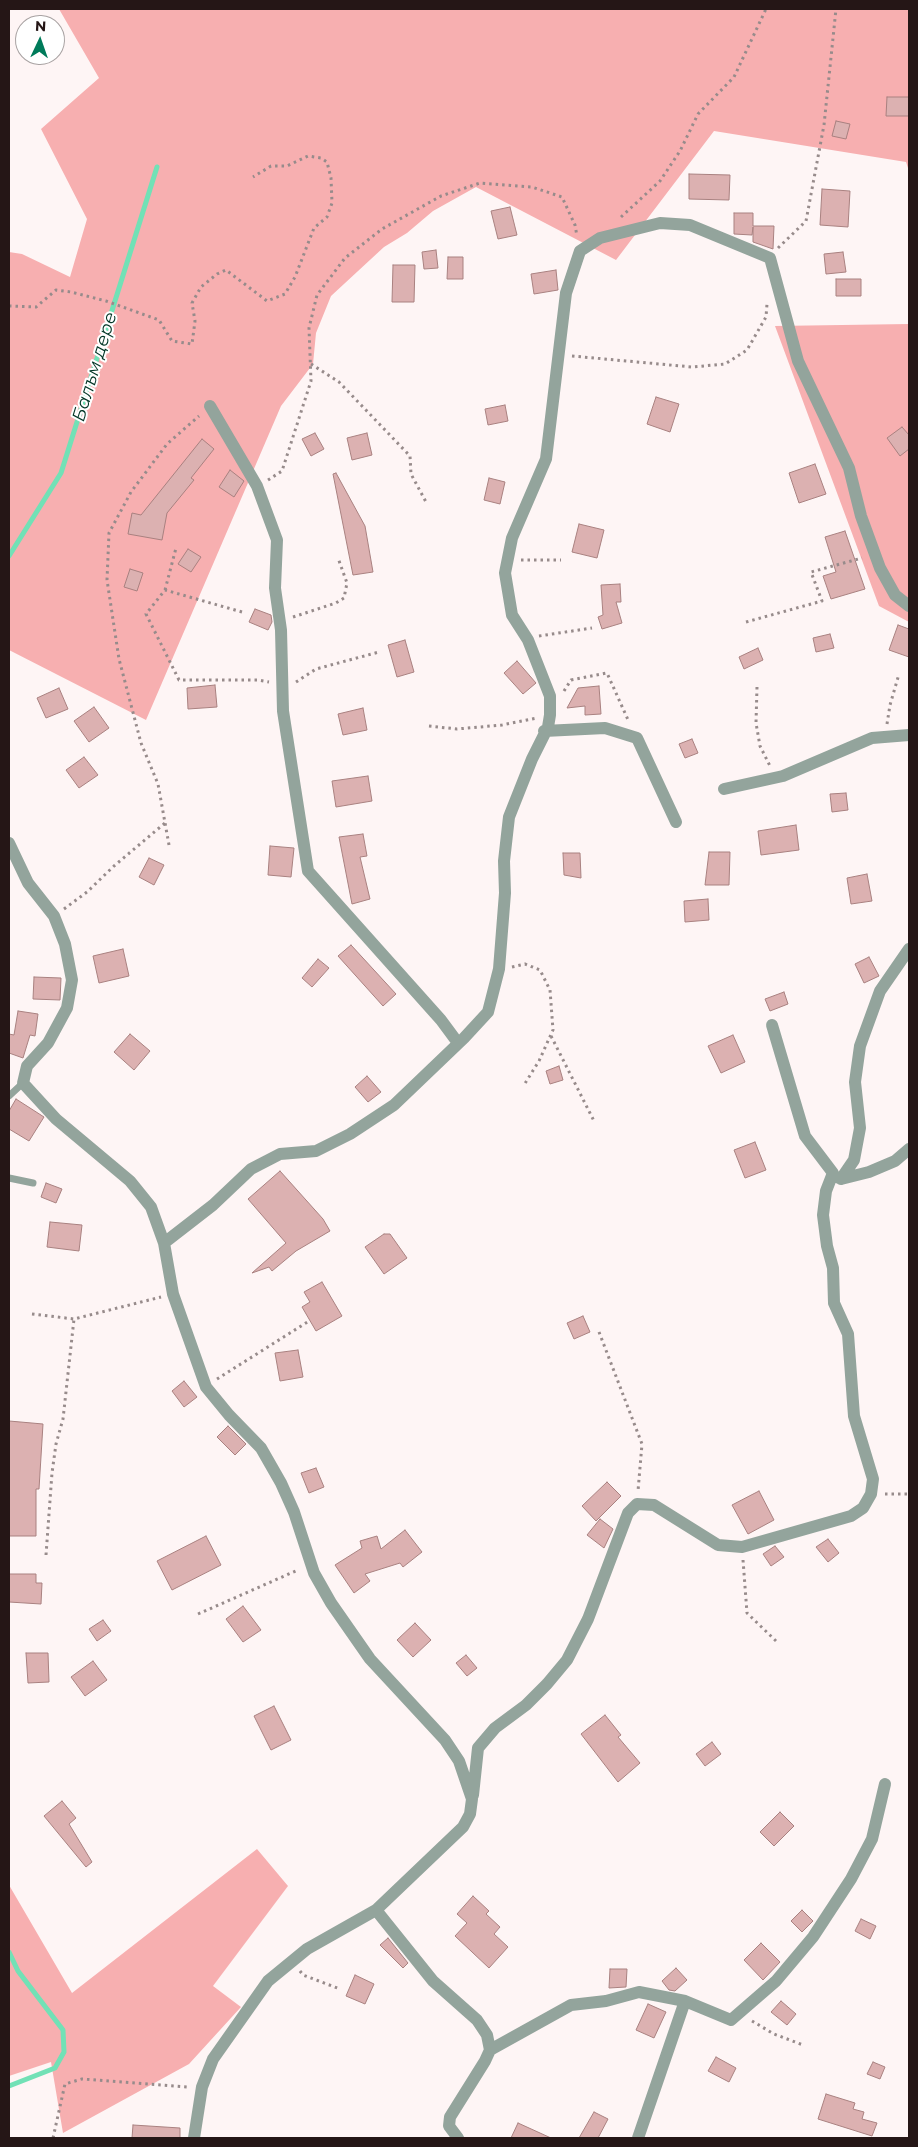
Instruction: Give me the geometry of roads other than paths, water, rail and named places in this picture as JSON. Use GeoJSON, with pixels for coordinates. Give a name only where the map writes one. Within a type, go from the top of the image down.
{"type":"FeatureCollection","features":[{"type":"Feature","properties":{"kind":"street"},"geometry":{"type":"LineString","coordinates":[[164,1244],[213,1205],[252,1169],[280,1154],[316,1151],[350,1134],[386,1110],[458,1043],[488,1012],[499,969],[505,893],[504,861],[509,817],[544,731],[548,727],[550,716],[550,696],[526,637],[512,615],[505,573],[512,538],[546,459],[566,293],[580,251],[600,238],[660,222],[690,226],[770,258],[798,361],[848,468],[861,516],[875,555],[895,595],[909,606]]}},
{"type":"Feature","properties":{"kind":"street"},"geometry":{"type":"LineString","coordinates":[[210,406],[257,486],[277,540],[275,588],[280,621],[283,711],[308,870],[441,1020],[458,1043]]}},
{"type":"Feature","properties":{"kind":"street"},"geometry":{"type":"LineString","coordinates":[[544,731],[605,728],[636,738],[676,822]]}},
{"type":"Feature","properties":{"kind":"street"},"geometry":{"type":"LineString","coordinates":[[724,789],[776,778],[872,738],[909,735]]}},
{"type":"Feature","properties":{"kind":"street"},"geometry":{"type":"LineString","coordinates":[[9,843],[28,883],[54,916],[65,944],[72,980],[67,1008],[48,1042],[27,1066],[23,1083],[56,1119],[130,1181],[151,1207],[164,1244],[173,1294],[206,1387],[229,1415],[261,1448],[281,1483],[294,1512],[314,1573],[331,1603],[370,1659],[446,1740],[459,1761],[472,1799]]}},
{"type":"Feature","properties":{"kind":"street"},"geometry":{"type":"LineString","coordinates":[[194,2138],[202,2088],[213,2059],[268,1980],[307,1949],[376,1910],[463,1827],[470,1814],[478,1748],[495,1728],[526,1705],[567,1660],[588,1619],[628,1513],[637,1504],[654,1505],[718,1545],[742,1547],[851,1516],[864,1508],[871,1494],[873,1478],[854,1416],[848,1334],[834,1303],[832,1268],[826,1246],[823,1215],[826,1192],[837,1176],[854,1160],[860,1128],[854,1082],[860,1046],[880,991],[909,949]]}},
{"type":"Feature","properties":{"kind":"street"},"geometry":{"type":"LineString","coordinates":[[772,1025],[805,1136],[837,1176]]}},
{"type":"Feature","properties":{"kind":"street"},"geometry":{"type":"LineString","coordinates":[[837,1176],[870,1172],[895,1161],[909,1149]]}},
{"type":"Feature","properties":{"kind":"street"},"geometry":{"type":"LineString","coordinates":[[458,2138],[450,2131],[450,2117],[490,2050],[571,2005],[606,2001],[640,1992],[685,2001],[731,2020],[776,1982],[813,1937],[851,1879],[872,1839],[885,1784]]}},
{"type":"Feature","properties":{"kind":"street"},"geometry":{"type":"LineString","coordinates":[[376,1910],[433,1980],[477,2020],[487,2035],[490,2050]]}},
{"type":"Feature","properties":{"kind":"street"},"geometry":{"type":"LineString","coordinates":[[638,2138],[685,2001]]}},
{"type":"Feature","properties":{"kind":"lane"},"geometry":{"type":"LineString","coordinates":[[9,1096],[23,1083]]}},
{"type":"Feature","properties":{"kind":"lane"},"geometry":{"type":"LineString","coordinates":[[9,1178],[33,1183]]}},
{"type":"Feature","properties":{"kind":"waterway","name":"Балъм дере"},"geometry":{"type":"LineString","coordinates":[[9,556],[61,473],[157,167]]}},
{"type":"Feature","properties":{"kind":"waterway","name":"Балъм дере"},"geometry":{"type":"LineString","coordinates":[[9,1952],[18,1971],[63,2030],[64,2052],[55,2068],[9,2086]]}}]}
